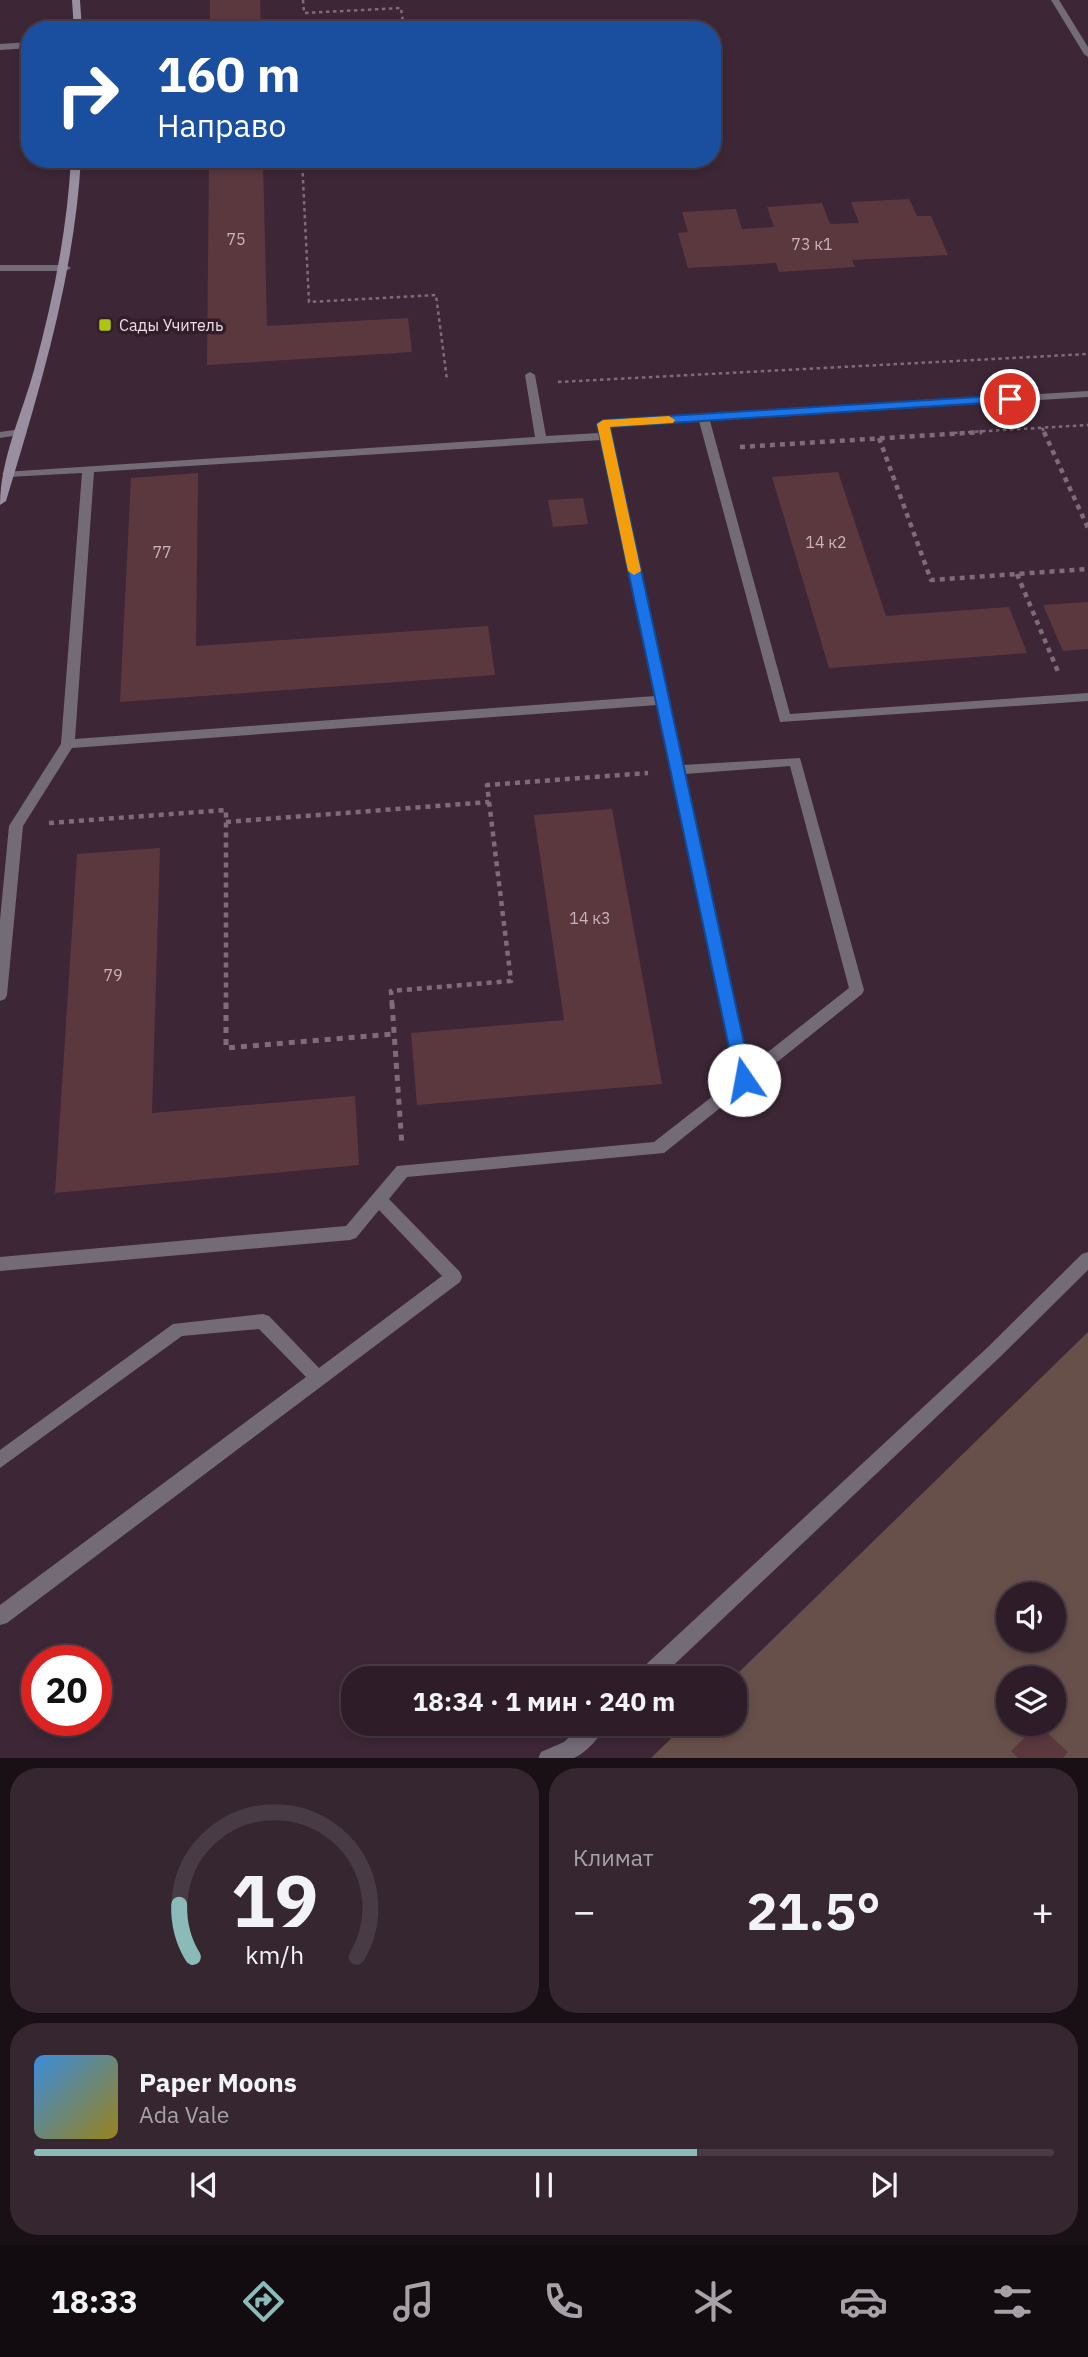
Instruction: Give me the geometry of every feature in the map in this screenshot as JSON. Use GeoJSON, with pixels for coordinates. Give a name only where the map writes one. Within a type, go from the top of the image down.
{"type":"FeatureCollection","features":[{"type":"Feature","properties":{"kind":"main road"},"geometry":{"type":"LineString","coordinates":[[76,0],[77,21]]}},
{"type":"Feature","properties":{"kind":"main road"},"geometry":{"type":"LineString","coordinates":[[0,501],[66,268],[76,168]]}},
{"type":"Feature","properties":{"kind":"street"},"geometry":{"type":"LineString","coordinates":[[1055,0],[1088,54]]}},
{"type":"Feature","properties":{"kind":"street"},"geometry":{"type":"LineString","coordinates":[[0,47],[21,46]]}},
{"type":"Feature","properties":{"kind":"street"},"geometry":{"type":"LineString","coordinates":[[0,268],[66,268]]}},
{"type":"Feature","properties":{"kind":"street"},"geometry":{"type":"LineString","coordinates":[[530,375],[541,440]]}},
{"type":"Feature","properties":{"kind":"street"},"geometry":{"type":"LineString","coordinates":[[744,1080],[603,424],[1088,394]]}},
{"type":"Feature","properties":{"kind":"street"},"geometry":{"type":"LineString","coordinates":[[704,418],[785,719],[1088,697]]}},
{"type":"Feature","properties":{"kind":"street"},"geometry":{"type":"LineString","coordinates":[[0,435],[21,432]]}},
{"type":"Feature","properties":{"kind":"street"},"geometry":{"type":"LineString","coordinates":[[8,474],[606,436]]}},
{"type":"Feature","properties":{"kind":"street"},"geometry":{"type":"LineString","coordinates":[[0,995],[16,826],[68,744],[88,469]]}},
{"type":"Feature","properties":{"kind":"street"},"geometry":{"type":"LineString","coordinates":[[68,744],[662,700]]}},
{"type":"Feature","properties":{"kind":"street"},"geometry":{"type":"LineString","coordinates":[[0,1264],[350,1233],[403,1171],[658,1148],[857,990],[795,761],[677,770]]}},
{"type":"Feature","properties":{"kind":"street"},"geometry":{"type":"LineString","coordinates":[[0,1616],[454,1277],[379,1199]]}},
{"type":"Feature","properties":{"kind":"street"},"geometry":{"type":"LineString","coordinates":[[659,1666],[985,1361],[1088,1259]]}},
{"type":"Feature","properties":{"kind":"street"},"geometry":{"type":"LineString","coordinates":[[0,1460],[179,1329],[263,1321],[318,1378]]}},
{"type":"Feature","properties":{"kind":"street"},"geometry":{"type":"LineString","coordinates":[[550,1758],[570,1749],[584,1736]]}},
{"type":"Feature","properties":{"kind":"path"},"geometry":{"type":"LineString","coordinates":[[303,0],[304,13],[401,8],[403,21]]}},
{"type":"Feature","properties":{"kind":"path"},"geometry":{"type":"LineString","coordinates":[[302,168],[309,302],[436,295],[447,380]]}},
{"type":"Feature","properties":{"kind":"path"},"geometry":{"type":"LineString","coordinates":[[530,375],[557,382],[588,382],[1088,354]]}},
{"type":"Feature","properties":{"kind":"path"},"geometry":{"type":"LineString","coordinates":[[712,449],[1088,425]]}},
{"type":"Feature","properties":{"kind":"path"},"geometry":{"type":"LineString","coordinates":[[1042,428],[1088,528]]}},
{"type":"Feature","properties":{"kind":"path"},"geometry":{"type":"LineString","coordinates":[[879,438],[931,580],[1088,569]]}},
{"type":"Feature","properties":{"kind":"path"},"geometry":{"type":"LineString","coordinates":[[1017,574],[1069,698]]}},
{"type":"Feature","properties":{"kind":"path"},"geometry":{"type":"LineString","coordinates":[[403,1171],[391,991],[511,981],[487,785],[677,770]]}},
{"type":"Feature","properties":{"kind":"path"},"geometry":{"type":"LineString","coordinates":[[226,822],[489,802]]}},
{"type":"Feature","properties":{"kind":"path"},"geometry":{"type":"LineString","coordinates":[[16,826],[226,810],[226,1048],[394,1034]]}},
{"type":"Feature","properties":{"kind":"shaded area"},"geometry":{"type":"Polygon","coordinates":[[[1088,1332],[1088,1758],[651,1758],[674,1736],[747,1736],[745,1666],[1088,1332]]]}},
{"type":"Feature","properties":{"kind":"building"},"geometry":{"type":"Polygon","coordinates":[[[210,0],[260,0],[261,21],[210,21],[210,0]]]}},
{"type":"Feature","properties":{"kind":"building"},"geometry":{"type":"Polygon","coordinates":[[[209,168],[263,168],[267,326],[408,318],[412,352],[207,365],[209,168]]]}},
{"type":"Feature","properties":{"kind":"building"},"geometry":{"type":"Polygon","coordinates":[[[909,199],[917,216],[931,216],[948,255],[852,260],[855,267],[779,272],[776,263],[688,268],[678,233],[688,232],[682,212],[736,209],[742,229],[774,227],[767,207],[822,203],[830,224],[859,223],[851,202],[909,199]]]}},
{"type":"Feature","properties":{"kind":"building"},"geometry":{"type":"Polygon","coordinates":[[[838,472],[886,616],[1009,607],[1027,653],[829,668],[772,477],[838,472]]]}},
{"type":"Feature","properties":{"kind":"building"},"geometry":{"type":"Polygon","coordinates":[[[198,473],[196,646],[488,626],[495,675],[120,702],[131,478],[198,473]]]}},
{"type":"Feature","properties":{"kind":"building"},"geometry":{"type":"Polygon","coordinates":[[[583,498],[588,524],[553,527],[548,500],[583,498]]]}},
{"type":"Feature","properties":{"kind":"building"},"geometry":{"type":"Polygon","coordinates":[[[1088,602],[1088,649],[1063,651],[1043,605],[1088,602]]]}},
{"type":"Feature","properties":{"kind":"building"},"geometry":{"type":"Polygon","coordinates":[[[612,809],[662,1084],[417,1105],[411,1033],[564,1020],[534,815],[612,809]]]}},
{"type":"Feature","properties":{"kind":"building"},"geometry":{"type":"Polygon","coordinates":[[[160,848],[152,1113],[355,1096],[359,1165],[55,1193],[77,854],[160,848]]]}},
{"type":"Feature","properties":{"kind":"building"},"geometry":{"type":"Polygon","coordinates":[[[1026,1736],[1051,1736],[1068,1752],[1063,1758],[1018,1758],[1011,1751],[1026,1736]]]}},
{"type":"Feature","properties":{"kind":"slow traffic"},"geometry":{"type":"LineString","coordinates":[[634,571],[603,424],[669,420]]}},
{"type":"Feature","properties":{"kind":"place","name":"Сады Учитель"},"geometry":{"type":"Point","coordinates":[105,325]}},
{"type":"Feature","properties":{"kind":"route"},"geometry":{"type":"LineString","coordinates":[[744,1080],[603,424],[1010,399]]}}]}
